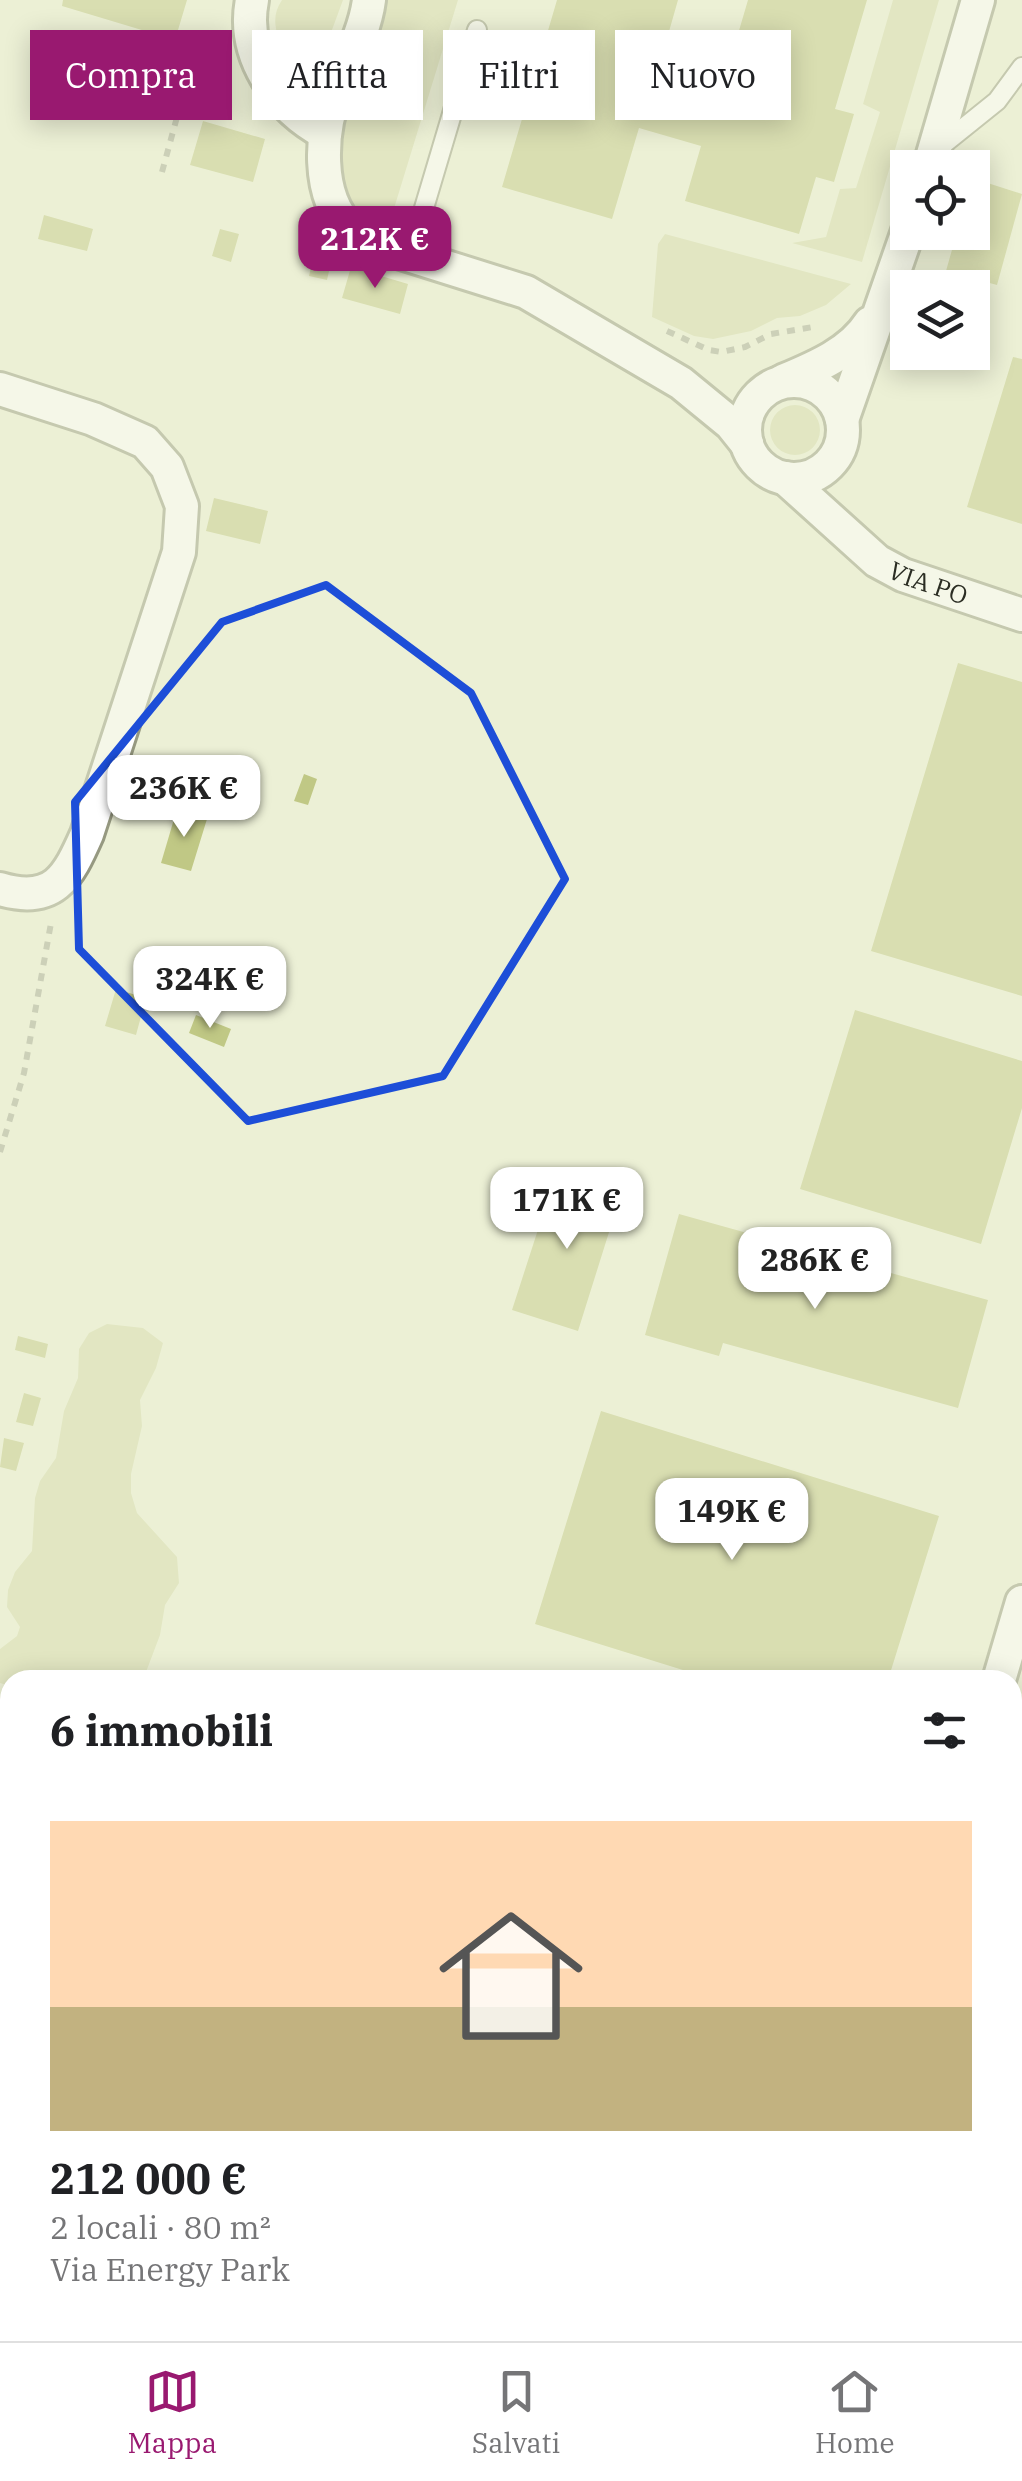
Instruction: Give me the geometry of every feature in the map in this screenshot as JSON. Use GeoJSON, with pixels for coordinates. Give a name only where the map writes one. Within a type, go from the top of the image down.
{"type":"FeatureCollection","features":[{"type":"Feature","properties":{"kind":"street"},"geometry":{"type":"LineString","coordinates":[[252,0],[251,43],[260,65],[295,114],[324,133]]}},
{"type":"Feature","properties":{"kind":"street"},"geometry":{"type":"LineString","coordinates":[[369,0],[324,133],[331,198],[348,229],[370,243],[526,292],[681,384],[730,424],[768,471],[786,478],[804,478],[822,470],[836,457]]}},
{"type":"Feature","properties":{"kind":"street"},"geometry":{"type":"LineString","coordinates":[[934,150],[978,0]]}},
{"type":"Feature","properties":{"kind":"street"},"geometry":{"type":"LineString","coordinates":[[842,420],[902,250]]}},
{"type":"Feature","properties":{"kind":"street"},"geometry":{"type":"LineString","coordinates":[[747,444],[750,410],[775,384],[812,370],[864,334],[886,299]]}},
{"type":"Feature","properties":{"kind":"street"},"geometry":{"type":"LineString","coordinates":[[681,384],[709,393],[802,382],[820,388],[835,402],[842,420],[843,440],[830,481],[832,506],[843,534]]}},
{"type":"Feature","properties":{"kind":"street"},"geometry":{"type":"LineString","coordinates":[[0,389],[93,419],[145,442],[167,468],[182,506],[178,552],[88,834],[69,875],[54,887],[21,896],[0,889]]}},
{"type":"Feature","properties":{"kind":"street","name":"VIA PO"},"geometry":{"type":"LineString","coordinates":[[786,478],[876,561],[1022,615]]}},
{"type":"Feature","properties":{"kind":"street"},"geometry":{"type":"LineString","coordinates":[[1002,1670],[1022,1602]]}},
{"type":"Feature","properties":{"kind":"lane"},"geometry":{"type":"LineString","coordinates":[[942,150],[1021,75]]}},
{"type":"Feature","properties":{"kind":"lane"},"geometry":{"type":"LineString","coordinates":[[410,255],[450,120]]}},
{"type":"Feature","properties":{"kind":"path"},"geometry":{"type":"LineString","coordinates":[[162,172],[176,120]]}},
{"type":"Feature","properties":{"kind":"path"},"geometry":{"type":"LineString","coordinates":[[667,331],[721,352],[745,348],[771,334],[805,330],[827,322]]}},
{"type":"Feature","properties":{"kind":"path"},"geometry":{"type":"LineString","coordinates":[[0,1152],[24,1073],[54,887]]}},
{"type":"Feature","properties":{"kind":"highlighted area"},"geometry":{"type":"Polygon","coordinates":[[[326,585],[471,693],[565,879],[443,1076],[248,1121],[79,949],[75,802],[222,622],[326,585]]]}},
{"type":"Feature","properties":{"kind":"green space"},"geometry":{"type":"Polygon","coordinates":[[[282,0],[343,0],[332,30],[276,30],[282,0]]]}},
{"type":"Feature","properties":{"kind":"green space"},"geometry":{"type":"Polygon","coordinates":[[[378,0],[458,0],[449,30],[443,30],[443,49],[423,114],[423,30],[369,30],[378,0]]]}},
{"type":"Feature","properties":{"kind":"green space"},"geometry":{"type":"Polygon","coordinates":[[[893,0],[939,0],[895,150],[890,150],[890,167],[862,262],[792,243],[826,237],[840,189],[856,188],[880,112],[863,104],[893,0]]]}},
{"type":"Feature","properties":{"kind":"green space"},"geometry":{"type":"Polygon","coordinates":[[[345,120],[421,120],[388,228],[373,232],[354,217],[344,196],[340,170],[345,120]]]}},
{"type":"Feature","properties":{"kind":"green space"},"geometry":{"type":"Polygon","coordinates":[[[665,234],[851,284],[826,305],[800,316],[777,318],[751,331],[713,339],[694,336],[652,317],[658,244],[665,234]]]}},
{"type":"Feature","properties":{"kind":"green space"},"geometry":{"type":"Polygon","coordinates":[[[795,405],[812,413],[820,430],[812,447],[795,455],[778,447],[770,430],[778,413],[795,405]]]}},
{"type":"Feature","properties":{"kind":"green space"},"geometry":{"type":"Polygon","coordinates":[[[107,1324],[143,1328],[163,1343],[140,1400],[142,1426],[131,1474],[131,1493],[137,1513],[177,1557],[179,1583],[165,1605],[160,1635],[147,1670],[0,1670],[0,1649],[17,1636],[20,1627],[7,1607],[8,1590],[15,1572],[32,1551],[35,1498],[40,1481],[56,1458],[64,1411],[78,1378],[79,1349],[89,1333],[107,1324]]]}},
{"type":"Feature","properties":{"kind":"building"},"geometry":{"type":"Polygon","coordinates":[[[63,0],[187,0],[178,30],[142,30],[62,6],[63,0]]]}},
{"type":"Feature","properties":{"kind":"building"},"geometry":{"type":"Polygon","coordinates":[[[557,0],[678,0],[669,30],[615,30],[615,120],[791,120],[791,30],[739,30],[748,0],[867,0],[835,109],[854,114],[834,182],[816,177],[799,234],[685,201],[701,146],[639,128],[612,219],[502,187],[522,120],[595,120],[595,30],[548,30],[557,0]]]}},
{"type":"Feature","properties":{"kind":"building"},"geometry":{"type":"Polygon","coordinates":[[[203,121],[265,139],[253,182],[190,165],[203,121]]]}},
{"type":"Feature","properties":{"kind":"building"},"geometry":{"type":"Polygon","coordinates":[[[990,184],[1022,194],[997,285],[990,283],[990,270],[946,270],[952,250],[990,250],[990,184]]]}},
{"type":"Feature","properties":{"kind":"building"},"geometry":{"type":"Polygon","coordinates":[[[44,215],[93,229],[87,251],[38,239],[44,215]]]}},
{"type":"Feature","properties":{"kind":"building"},"geometry":{"type":"Polygon","coordinates":[[[220,229],[239,234],[231,262],[212,256],[220,229]]]}},
{"type":"Feature","properties":{"kind":"building"},"geometry":{"type":"Polygon","coordinates":[[[314,254],[332,258],[327,280],[309,276],[314,254]]]}},
{"type":"Feature","properties":{"kind":"building"},"geometry":{"type":"Polygon","coordinates":[[[351,267],[408,284],[400,314],[342,298],[351,267]]]}},
{"type":"Feature","properties":{"kind":"building"},"geometry":{"type":"Polygon","coordinates":[[[1013,357],[1022,359],[1022,524],[967,507],[1013,357]]]}},
{"type":"Feature","properties":{"kind":"building"},"geometry":{"type":"Polygon","coordinates":[[[214,498],[268,511],[260,544],[206,531],[214,498]]]}},
{"type":"Feature","properties":{"kind":"building"},"geometry":{"type":"Polygon","coordinates":[[[958,663],[1022,682],[1022,996],[871,951],[958,663]]]}},
{"type":"Feature","properties":{"kind":"building"},"geometry":{"type":"Polygon","coordinates":[[[304,774],[317,779],[308,805],[294,801],[304,774]]]}},
{"type":"Feature","properties":{"kind":"building"},"geometry":{"type":"Polygon","coordinates":[[[177,809],[207,819],[191,871],[161,863],[177,809]]]}},
{"type":"Feature","properties":{"kind":"building"},"geometry":{"type":"Polygon","coordinates":[[[116,989],[146,998],[136,1035],[105,1026],[116,989]]]}},
{"type":"Feature","properties":{"kind":"building"},"geometry":{"type":"Polygon","coordinates":[[[855,1010],[1022,1061],[1022,1108],[981,1244],[800,1189],[855,1010]]]}},
{"type":"Feature","properties":{"kind":"building"},"geometry":{"type":"Polygon","coordinates":[[[196,1015],[231,1029],[224,1047],[189,1033],[196,1015]]]}},
{"type":"Feature","properties":{"kind":"building"},"geometry":{"type":"Polygon","coordinates":[[[556,1174],[621,1194],[578,1331],[512,1310],[556,1174]]]}},
{"type":"Feature","properties":{"kind":"building"},"geometry":{"type":"Polygon","coordinates":[[[679,1214],[988,1300],[958,1408],[723,1343],[719,1356],[645,1335],[679,1214]]]}},
{"type":"Feature","properties":{"kind":"building"},"geometry":{"type":"Polygon","coordinates":[[[18,1336],[48,1344],[45,1358],[15,1350],[18,1336]]]}},
{"type":"Feature","properties":{"kind":"building"},"geometry":{"type":"Polygon","coordinates":[[[24,1393],[41,1398],[33,1426],[16,1422],[24,1393]]]}},
{"type":"Feature","properties":{"kind":"building"},"geometry":{"type":"Polygon","coordinates":[[[601,1411],[939,1516],[891,1670],[683,1670],[535,1624],[601,1411]]]}},
{"type":"Feature","properties":{"kind":"building"},"geometry":{"type":"Polygon","coordinates":[[[4,1438],[24,1443],[16,1471],[0,1467],[4,1438]]]}}]}
